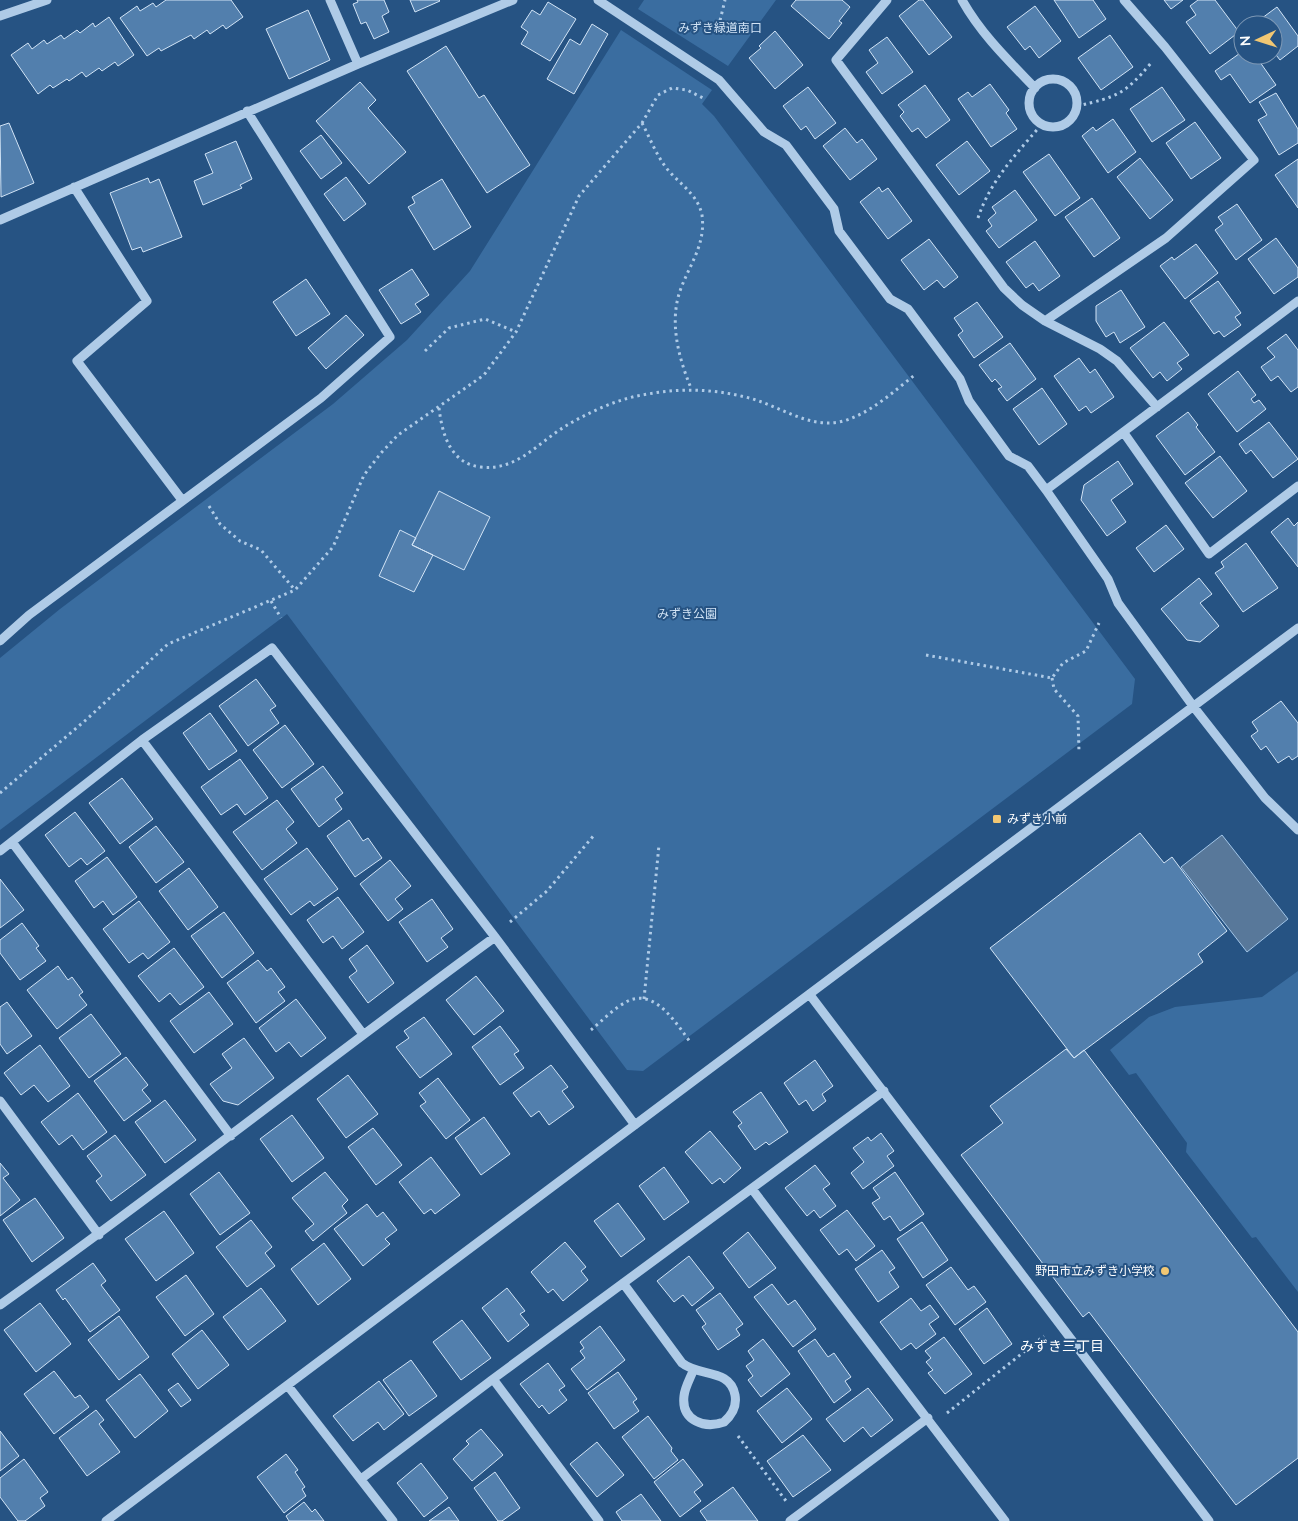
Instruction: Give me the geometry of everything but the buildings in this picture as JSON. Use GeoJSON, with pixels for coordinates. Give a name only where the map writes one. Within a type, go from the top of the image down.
{"type":"FeatureCollection","features":[{"type":"Feature","properties":{"kind":"street"},"geometry":{"type":"LineString","coordinates":[[0,16],[47,0]]}},
{"type":"Feature","properties":{"kind":"street"},"geometry":{"type":"LineString","coordinates":[[330,0],[358,64]]}},
{"type":"Feature","properties":{"kind":"street"},"geometry":{"type":"LineString","coordinates":[[0,220],[358,64],[513,0]]}},
{"type":"Feature","properties":{"kind":"street"},"geometry":{"type":"LineString","coordinates":[[598,0],[720,80],[764,132],[786,145],[834,209],[839,230],[890,299],[908,309],[960,379],[969,401],[1009,456],[1028,466],[1046,490],[1108,579],[1118,603],[1193,706],[1265,798],[1298,830]]}},
{"type":"Feature","properties":{"kind":"street"},"geometry":{"type":"LineString","coordinates":[[887,0],[836,60],[972,242],[1004,288],[1022,305],[1046,321],[1100,349],[1117,361],[1157,407]]}},
{"type":"Feature","properties":{"kind":"street"},"geometry":{"type":"LineString","coordinates":[[962,0],[974,21],[992,44],[1035,88]]}},
{"type":"Feature","properties":{"kind":"street"},"geometry":{"type":"LineString","coordinates":[[1046,321],[1166,238],[1254,160],[1165,47],[1124,0]]}},
{"type":"Feature","properties":{"kind":"street"},"geometry":{"type":"LineString","coordinates":[[1045,80],[1062,80],[1074,91],[1077,106],[1075,113],[1065,124],[1057,127],[1042,124],[1032,113],[1029,106],[1030,98],[1035,88],[1045,80]]}},
{"type":"Feature","properties":{"kind":"street"},"geometry":{"type":"LineString","coordinates":[[0,641],[29,615],[321,398],[390,337],[247,112]]}},
{"type":"Feature","properties":{"kind":"street"},"geometry":{"type":"LineString","coordinates":[[74,187],[147,301],[77,361],[182,500]]}},
{"type":"Feature","properties":{"kind":"street"},"geometry":{"type":"LineString","coordinates":[[1046,490],[1298,301]]}},
{"type":"Feature","properties":{"kind":"street"},"geometry":{"type":"LineString","coordinates":[[1124,433],[1209,554],[1298,486]]}},
{"type":"Feature","properties":{"kind":"street"},"geometry":{"type":"LineString","coordinates":[[106,1521],[1298,628]]}},
{"type":"Feature","properties":{"kind":"street"},"geometry":{"type":"LineString","coordinates":[[0,851],[142,740],[272,648],[495,937],[635,1125]]}},
{"type":"Feature","properties":{"kind":"street"},"geometry":{"type":"LineString","coordinates":[[142,740],[363,1034]]}},
{"type":"Feature","properties":{"kind":"street"},"geometry":{"type":"LineString","coordinates":[[12,842],[231,1136]]}},
{"type":"Feature","properties":{"kind":"street"},"geometry":{"type":"LineString","coordinates":[[0,1305],[99,1235],[363,1034],[495,937]]}},
{"type":"Feature","properties":{"kind":"street"},"geometry":{"type":"LineString","coordinates":[[810,995],[1209,1521]]}},
{"type":"Feature","properties":{"kind":"street"},"geometry":{"type":"LineString","coordinates":[[361,1479],[493,1379],[884,1091]]}},
{"type":"Feature","properties":{"kind":"street"},"geometry":{"type":"LineString","coordinates":[[0,1101],[99,1235]]}},
{"type":"Feature","properties":{"kind":"street"},"geometry":{"type":"LineString","coordinates":[[752,1189],[931,1421],[1005,1521]]}},
{"type":"Feature","properties":{"kind":"street"},"geometry":{"type":"LineString","coordinates":[[624,1283],[682,1363],[693,1370],[715,1374],[730,1383],[736,1400],[734,1408],[726,1420],[715,1425],[706,1426],[698,1424],[686,1412],[684,1395],[693,1370]]}},
{"type":"Feature","properties":{"kind":"street"},"geometry":{"type":"LineString","coordinates":[[493,1379],[599,1521]]}},
{"type":"Feature","properties":{"kind":"street"},"geometry":{"type":"LineString","coordinates":[[288,1386],[392,1521]]}},
{"type":"Feature","properties":{"kind":"street"},"geometry":{"type":"LineString","coordinates":[[796,1519],[931,1421]]}},
{"type":"Feature","properties":{"kind":"path"},"geometry":{"type":"LineString","coordinates":[[717,33],[725,0]]}},
{"type":"Feature","properties":{"kind":"path"},"geometry":{"type":"LineString","coordinates":[[1077,106],[1106,100],[1131,87],[1165,47]]}},
{"type":"Feature","properties":{"kind":"path"},"geometry":{"type":"LineString","coordinates":[[0,793],[87,719],[168,644],[295,590],[333,547],[364,475],[381,453],[398,435],[484,375],[516,332],[579,196],[642,123],[658,95],[672,88],[687,90],[705,99]]}},
{"type":"Feature","properties":{"kind":"path"},"geometry":{"type":"LineString","coordinates":[[642,123],[667,169],[694,196],[702,214],[702,237],[697,254],[680,292],[675,311],[678,349],[692,389]]}},
{"type":"Feature","properties":{"kind":"path"},"geometry":{"type":"LineString","coordinates":[[972,242],[984,200],[994,182],[1042,124]]}},
{"type":"Feature","properties":{"kind":"path"},"geometry":{"type":"LineString","coordinates":[[425,351],[449,328],[485,319],[516,332]]}},
{"type":"Feature","properties":{"kind":"path"},"geometry":{"type":"LineString","coordinates":[[439,408],[442,432],[449,447],[464,460],[479,467],[500,466],[515,462],[563,428],[630,396],[692,389],[746,397],[818,423],[840,422],[864,411],[916,374]]}},
{"type":"Feature","properties":{"kind":"path"},"geometry":{"type":"LineString","coordinates":[[198,489],[220,524],[240,541],[260,550],[295,590]]}},
{"type":"Feature","properties":{"kind":"path"},"geometry":{"type":"LineString","coordinates":[[271,601],[282,618]]}},
{"type":"Feature","properties":{"kind":"path"},"geometry":{"type":"LineString","coordinates":[[1079,752],[1080,733],[1078,716],[1054,689],[1052,678],[1063,663],[1086,651],[1100,623]]}},
{"type":"Feature","properties":{"kind":"path"},"geometry":{"type":"LineString","coordinates":[[926,655],[1052,678]]}},
{"type":"Feature","properties":{"kind":"path"},"geometry":{"type":"LineString","coordinates":[[510,922],[548,891],[595,834]]}},
{"type":"Feature","properties":{"kind":"path"},"geometry":{"type":"LineString","coordinates":[[644,999],[659,845]]}},
{"type":"Feature","properties":{"kind":"path"},"geometry":{"type":"LineString","coordinates":[[591,1030],[628,1000],[644,999],[663,1008],[691,1043]]}},
{"type":"Feature","properties":{"kind":"path"},"geometry":{"type":"LineString","coordinates":[[931,1421],[1060,1323]]}},
{"type":"Feature","properties":{"kind":"path"},"geometry":{"type":"LineString","coordinates":[[726,1420],[796,1519]]}},
{"type":"Feature","properties":{"kind":"green space","name":"みずき緑道南口"},"geometry":{"type":"Polygon","coordinates":[[[644,0],[776,0],[728,66],[638,9],[644,0]]]}},
{"type":"Feature","properties":{"kind":"green space","name":"みずき公園"},"geometry":{"type":"Polygon","coordinates":[[[621,30],[712,90],[702,104],[714,116],[1135,679],[1132,704],[643,1071],[627,1070],[287,614],[0,830],[0,658],[60,609],[333,404],[407,340],[470,271],[621,30]]]}},
{"type":"Feature","properties":{"kind":"green space"},"geometry":{"type":"Polygon","coordinates":[[[1298,971],[1298,1292],[1256,1237],[1252,1238],[1186,1152],[1187,1143],[1136,1073],[1129,1075],[1110,1050],[1149,1017],[1175,1007],[1262,997],[1298,971]]]}},
{"type":"Feature","properties":{"kind":"shaded area"},"geometry":{"type":"Polygon","coordinates":[[[1222,835],[1288,919],[1247,952],[1181,867],[1222,835]]]}},
{"type":"Feature","properties":{"kind":"place","name":"みずき小前"},"geometry":{"type":"Point","coordinates":[997,819]}},
{"type":"Feature","properties":{"kind":"place","name":"野田市立みずき小学校"},"geometry":{"type":"Point","coordinates":[1165,1271]}},
{"type":"Feature","properties":{"kind":"district","name":"みずき三丁目"},"geometry":{"type":"Point","coordinates":[1062,1346]}}]}
